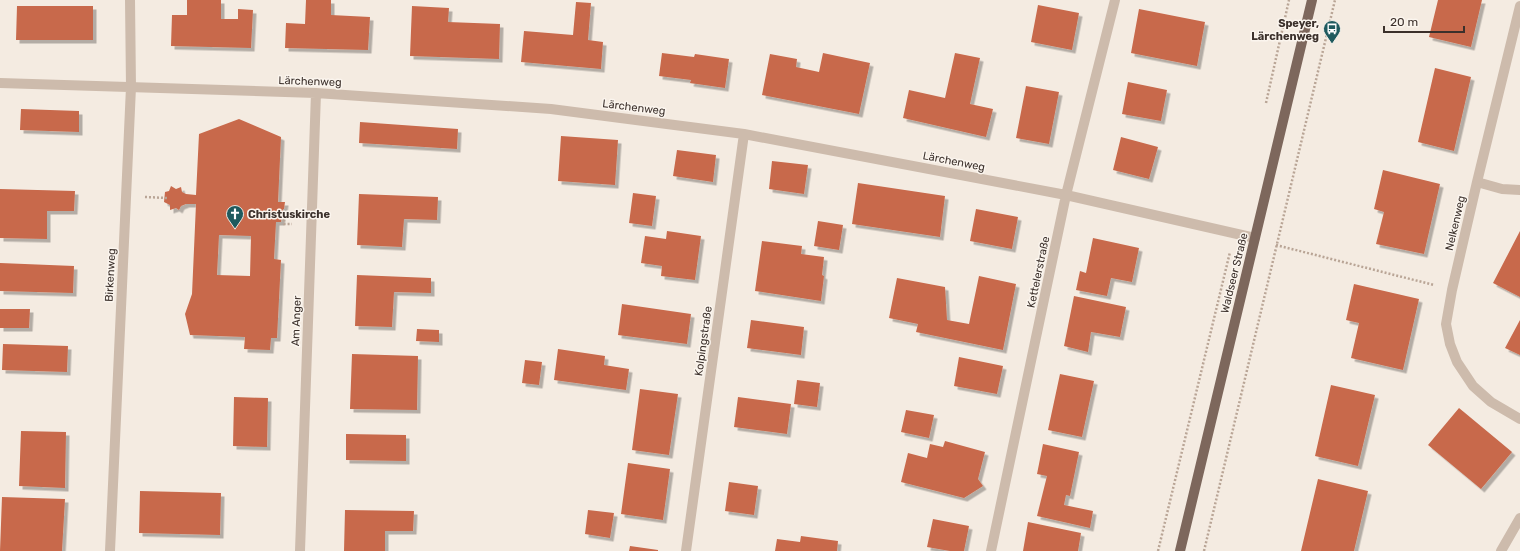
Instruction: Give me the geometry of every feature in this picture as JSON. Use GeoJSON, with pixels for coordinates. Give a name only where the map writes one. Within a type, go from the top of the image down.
{"type":"FeatureCollection","features":[{"type":"Feature","properties":{"kind":"main road","name":"Waldseer Straße"},"geometry":{"type":"LineString","coordinates":[[1180,551],[1312,0]]}},
{"type":"Feature","properties":{"kind":"street","name":"Birkenweg"},"geometry":{"type":"LineString","coordinates":[[110,551],[131,87],[130,0]]}},
{"type":"Feature","properties":{"kind":"street","name":"Kettelerstraße"},"geometry":{"type":"LineString","coordinates":[[992,551],[1066,195],[1115,0]]}},
{"type":"Feature","properties":{"kind":"street","name":"Nelkenweg"},"geometry":{"type":"LineString","coordinates":[[1520,6],[1477,182],[1452,290],[1446,324],[1450,344],[1457,362],[1473,386],[1491,402],[1520,419]]}},
{"type":"Feature","properties":{"kind":"street","name":"Lärchenweg"},"geometry":{"type":"LineString","coordinates":[[0,83],[316,93],[551,109],[744,134],[1066,195],[1254,238]]}},
{"type":"Feature","properties":{"kind":"street","name":"Am Anger"},"geometry":{"type":"LineString","coordinates":[[300,551],[316,93]]}},
{"type":"Feature","properties":{"kind":"street","name":"Kolpingstraße"},"geometry":{"type":"LineString","coordinates":[[686,551],[744,134]]}},
{"type":"Feature","properties":{"kind":"street"},"geometry":{"type":"LineString","coordinates":[[1477,182],[1502,189],[1520,190]]}},
{"type":"Feature","properties":{"kind":"street"},"geometry":{"type":"LineString","coordinates":[[1502,551],[1520,518]]}},
{"type":"Feature","properties":{"kind":"path"},"geometry":{"type":"LineString","coordinates":[[1265,106],[1289,0]]}},
{"type":"Feature","properties":{"kind":"path"},"geometry":{"type":"LineString","coordinates":[[1204,551],[1335,0]]}},
{"type":"Feature","properties":{"kind":"path"},"geometry":{"type":"LineString","coordinates":[[143,196],[167,198]]}},
{"type":"Feature","properties":{"kind":"path"},"geometry":{"type":"LineString","coordinates":[[283,212],[284,224]]}},
{"type":"Feature","properties":{"kind":"path"},"geometry":{"type":"LineString","coordinates":[[1158,551],[1234,233]]}},
{"type":"Feature","properties":{"kind":"path"},"geometry":{"type":"LineString","coordinates":[[1276,245],[1452,290]]}},
{"type":"Feature","properties":{"kind":"building"},"geometry":{"type":"Polygon","coordinates":[[[187,0],[221,0],[221,19],[238,19],[238,9],[253,10],[251,48],[171,46],[172,15],[187,15],[187,0]]]}},
{"type":"Feature","properties":{"kind":"building"},"geometry":{"type":"Polygon","coordinates":[[[306,0],[331,0],[331,15],[370,17],[368,50],[285,48],[286,23],[305,24],[306,0]]]}},
{"type":"Feature","properties":{"kind":"building"},"geometry":{"type":"Polygon","coordinates":[[[1438,0],[1482,0],[1471,47],[1429,37],[1438,0]]]}},
{"type":"Feature","properties":{"kind":"building"},"geometry":{"type":"Polygon","coordinates":[[[576,2],[591,3],[588,40],[603,42],[601,69],[521,62],[524,31],[573,35],[576,2]]]}},
{"type":"Feature","properties":{"kind":"building"},"geometry":{"type":"Polygon","coordinates":[[[1038,5],[1079,13],[1072,50],[1031,42],[1038,5]]]}},
{"type":"Feature","properties":{"kind":"building"},"geometry":{"type":"Polygon","coordinates":[[[17,6],[93,6],[93,40],[16,40],[17,6]]]}},
{"type":"Feature","properties":{"kind":"building"},"geometry":{"type":"Polygon","coordinates":[[[412,6],[449,8],[448,22],[500,24],[499,59],[410,56],[412,6]]]}},
{"type":"Feature","properties":{"kind":"building"},"geometry":{"type":"Polygon","coordinates":[[[1139,9],[1205,22],[1197,66],[1131,53],[1139,9]]]}},
{"type":"Feature","properties":{"kind":"building"},"geometry":{"type":"Polygon","coordinates":[[[662,53],[694,57],[695,54],[729,59],[725,88],[690,83],[691,80],[659,76],[662,53]]]}},
{"type":"Feature","properties":{"kind":"building"},"geometry":{"type":"Polygon","coordinates":[[[823,53],[870,63],[859,114],[762,95],[770,54],[797,59],[796,67],[819,72],[823,53]]]}},
{"type":"Feature","properties":{"kind":"building"},"geometry":{"type":"Polygon","coordinates":[[[955,53],[980,58],[970,104],[993,109],[986,137],[903,118],[909,90],[945,98],[955,53]]]}},
{"type":"Feature","properties":{"kind":"building"},"geometry":{"type":"Polygon","coordinates":[[[1435,68],[1471,77],[1454,151],[1418,142],[1435,68]]]}},
{"type":"Feature","properties":{"kind":"building"},"geometry":{"type":"Polygon","coordinates":[[[1128,82],[1167,90],[1161,121],[1122,114],[1128,82]]]}},
{"type":"Feature","properties":{"kind":"building"},"geometry":{"type":"Polygon","coordinates":[[[1026,86],[1059,92],[1049,144],[1016,138],[1026,86]]]}},
{"type":"Feature","properties":{"kind":"building"},"geometry":{"type":"Polygon","coordinates":[[[21,109],[79,111],[79,132],[20,130],[21,109]]]}},
{"type":"Feature","properties":{"kind":"building","name":"Christuskirche"},"geometry":{"type":"Polygon","coordinates":[[[239,119],[281,137],[278,202],[285,202],[281,222],[276,222],[274,259],[281,260],[277,338],[271,338],[270,350],[244,349],[245,337],[190,335],[185,314],[192,294],[196,204],[186,204],[181,206],[179,210],[176,208],[170,210],[170,205],[164,202],[165,192],[169,191],[171,186],[176,189],[181,187],[182,192],[186,194],[196,195],[199,134],[239,119]],[[219,235],[217,275],[250,276],[251,236],[219,235]]]}},
{"type":"Feature","properties":{"kind":"building"},"geometry":{"type":"Polygon","coordinates":[[[360,122],[458,129],[457,149],[359,143],[360,122]]]}},
{"type":"Feature","properties":{"kind":"building"},"geometry":{"type":"Polygon","coordinates":[[[561,136],[618,140],[615,185],[558,181],[561,136]]]}},
{"type":"Feature","properties":{"kind":"building"},"geometry":{"type":"Polygon","coordinates":[[[1121,137],[1158,147],[1149,179],[1113,170],[1121,137]]]}},
{"type":"Feature","properties":{"kind":"building"},"geometry":{"type":"Polygon","coordinates":[[[677,150],[716,155],[713,182],[673,176],[677,150]]]}},
{"type":"Feature","properties":{"kind":"building"},"geometry":{"type":"Polygon","coordinates":[[[772,161],[808,165],[804,194],[769,189],[772,161]]]}},
{"type":"Feature","properties":{"kind":"building"},"geometry":{"type":"Polygon","coordinates":[[[1383,170],[1440,184],[1424,254],[1376,244],[1384,212],[1374,209],[1383,170]]]}},
{"type":"Feature","properties":{"kind":"building"},"geometry":{"type":"Polygon","coordinates":[[[858,183],[945,196],[940,237],[852,224],[858,183]]]}},
{"type":"Feature","properties":{"kind":"building"},"geometry":{"type":"Polygon","coordinates":[[[0,189],[75,191],[74,211],[47,211],[47,239],[0,238],[0,189]]]}},
{"type":"Feature","properties":{"kind":"building"},"geometry":{"type":"Polygon","coordinates":[[[633,193],[656,196],[652,226],[629,223],[633,193]]]}},
{"type":"Feature","properties":{"kind":"building"},"geometry":{"type":"Polygon","coordinates":[[[359,194],[438,197],[437,220],[404,219],[402,247],[357,245],[359,194]]]}},
{"type":"Feature","properties":{"kind":"building"},"geometry":{"type":"Polygon","coordinates":[[[976,209],[1018,217],[1012,249],[970,241],[976,209]]]}},
{"type":"Feature","properties":{"kind":"building"},"geometry":{"type":"Polygon","coordinates":[[[818,221],[843,225],[839,250],[814,246],[818,221]]]}},
{"type":"Feature","properties":{"kind":"building"},"geometry":{"type":"Polygon","coordinates":[[[667,231],[701,236],[695,280],[661,276],[662,266],[641,263],[645,236],[666,239],[667,231]]]}},
{"type":"Feature","properties":{"kind":"building"},"geometry":{"type":"Polygon","coordinates":[[[1520,231],[1520,297],[1493,283],[1520,231]]]}},
{"type":"Feature","properties":{"kind":"building"},"geometry":{"type":"Polygon","coordinates":[[[1093,238],[1139,248],[1132,282],[1111,278],[1107,296],[1076,290],[1080,271],[1086,273],[1093,238]]]}},
{"type":"Feature","properties":{"kind":"building"},"geometry":{"type":"Polygon","coordinates":[[[762,241],[802,246],[801,254],[824,257],[822,275],[824,276],[821,301],[755,291],[762,241]]]}},
{"type":"Feature","properties":{"kind":"building"},"geometry":{"type":"Polygon","coordinates":[[[0,263],[74,266],[73,293],[0,291],[0,263]]]}},
{"type":"Feature","properties":{"kind":"building"},"geometry":{"type":"Polygon","coordinates":[[[357,275],[431,278],[431,293],[394,292],[392,327],[355,326],[357,275]]]}},
{"type":"Feature","properties":{"kind":"building"},"geometry":{"type":"Polygon","coordinates":[[[979,276],[1016,284],[1003,350],[916,332],[918,324],[889,318],[897,278],[945,287],[947,320],[969,324],[979,276]]]}},
{"type":"Feature","properties":{"kind":"building"},"geometry":{"type":"Polygon","coordinates":[[[1354,284],[1419,299],[1403,370],[1351,358],[1359,323],[1346,320],[1354,284]]]}},
{"type":"Feature","properties":{"kind":"building"},"geometry":{"type":"Polygon","coordinates":[[[1074,296],[1126,307],[1120,337],[1091,332],[1088,352],[1064,346],[1074,296]]]}},
{"type":"Feature","properties":{"kind":"building"},"geometry":{"type":"Polygon","coordinates":[[[622,304],[691,314],[687,344],[618,335],[622,304]]]}},
{"type":"Feature","properties":{"kind":"building"},"geometry":{"type":"Polygon","coordinates":[[[0,309],[30,309],[29,328],[0,328],[0,309]]]}},
{"type":"Feature","properties":{"kind":"building"},"geometry":{"type":"Polygon","coordinates":[[[751,320],[804,327],[801,355],[747,348],[751,320]]]}},
{"type":"Feature","properties":{"kind":"building"},"geometry":{"type":"Polygon","coordinates":[[[1520,320],[1520,355],[1505,348],[1520,320]]]}},
{"type":"Feature","properties":{"kind":"building"},"geometry":{"type":"Polygon","coordinates":[[[417,329],[439,330],[439,342],[416,341],[417,329]]]}},
{"type":"Feature","properties":{"kind":"building"},"geometry":{"type":"Polygon","coordinates":[[[3,344],[68,346],[67,372],[2,370],[3,344]]]}},
{"type":"Feature","properties":{"kind":"building"},"geometry":{"type":"Polygon","coordinates":[[[558,349],[605,356],[604,365],[629,369],[626,390],[554,380],[558,349]]]}},
{"type":"Feature","properties":{"kind":"building"},"geometry":{"type":"Polygon","coordinates":[[[352,354],[418,356],[417,410],[350,409],[352,354]]]}},
{"type":"Feature","properties":{"kind":"building"},"geometry":{"type":"Polygon","coordinates":[[[959,357],[1003,366],[997,394],[954,386],[959,357]]]}},
{"type":"Feature","properties":{"kind":"building"},"geometry":{"type":"Polygon","coordinates":[[[525,360],[542,362],[539,385],[522,383],[525,360]]]}},
{"type":"Feature","properties":{"kind":"building"},"geometry":{"type":"Polygon","coordinates":[[[1060,374],[1094,381],[1082,437],[1048,430],[1060,374]]]}},
{"type":"Feature","properties":{"kind":"building"},"geometry":{"type":"Polygon","coordinates":[[[797,380],[820,383],[817,407],[794,404],[797,380]]]}},
{"type":"Feature","properties":{"kind":"building"},"geometry":{"type":"Polygon","coordinates":[[[1331,385],[1375,395],[1358,466],[1315,456],[1331,385]]]}},
{"type":"Feature","properties":{"kind":"building"},"geometry":{"type":"Polygon","coordinates":[[[640,389],[678,394],[669,455],[632,450],[640,389]]]}},
{"type":"Feature","properties":{"kind":"building"},"geometry":{"type":"Polygon","coordinates":[[[234,397],[268,398],[267,447],[233,446],[234,397]]]}},
{"type":"Feature","properties":{"kind":"building"},"geometry":{"type":"Polygon","coordinates":[[[738,397],[791,404],[787,434],[734,427],[738,397]]]}},
{"type":"Feature","properties":{"kind":"building"},"geometry":{"type":"Polygon","coordinates":[[[1459,408],[1512,452],[1481,489],[1428,445],[1459,408]]]}},
{"type":"Feature","properties":{"kind":"building"},"geometry":{"type":"Polygon","coordinates":[[[906,410],[934,415],[929,438],[901,432],[906,410]]]}},
{"type":"Feature","properties":{"kind":"building"},"geometry":{"type":"Polygon","coordinates":[[[21,431],[66,432],[65,488],[19,486],[21,431]]]}},
{"type":"Feature","properties":{"kind":"building"},"geometry":{"type":"Polygon","coordinates":[[[346,434],[406,435],[406,461],[346,460],[346,434]]]}},
{"type":"Feature","properties":{"kind":"building"},"geometry":{"type":"Polygon","coordinates":[[[945,441],[985,452],[978,479],[983,486],[964,498],[901,482],[908,453],[927,458],[930,444],[943,447],[945,441]]]}},
{"type":"Feature","properties":{"kind":"building"},"geometry":{"type":"Polygon","coordinates":[[[1043,444],[1079,452],[1070,496],[1066,495],[1064,505],[1093,511],[1090,528],[1037,516],[1047,476],[1037,474],[1043,444]]]}},
{"type":"Feature","properties":{"kind":"building"},"geometry":{"type":"Polygon","coordinates":[[[628,463],[670,469],[663,520],[621,514],[628,463]]]}},
{"type":"Feature","properties":{"kind":"building"},"geometry":{"type":"Polygon","coordinates":[[[1318,479],[1368,491],[1354,551],[1301,551],[1318,479]]]}},
{"type":"Feature","properties":{"kind":"building"},"geometry":{"type":"Polygon","coordinates":[[[729,482],[758,486],[754,515],[725,511],[729,482]]]}},
{"type":"Feature","properties":{"kind":"building"},"geometry":{"type":"Polygon","coordinates":[[[140,491],[221,493],[220,535],[139,533],[140,491]]]}},
{"type":"Feature","properties":{"kind":"building"},"geometry":{"type":"Polygon","coordinates":[[[2,497],[65,499],[62,551],[0,551],[2,497]]]}},
{"type":"Feature","properties":{"kind":"building"},"geometry":{"type":"Polygon","coordinates":[[[345,510],[414,511],[413,531],[385,531],[385,551],[344,551],[345,510]]]}},
{"type":"Feature","properties":{"kind":"building"},"geometry":{"type":"Polygon","coordinates":[[[588,510],[614,513],[610,538],[585,534],[588,510]]]}},
{"type":"Feature","properties":{"kind":"building"},"geometry":{"type":"Polygon","coordinates":[[[933,519],[969,526],[964,551],[950,551],[927,547],[933,519]]]}},
{"type":"Feature","properties":{"kind":"building"},"geometry":{"type":"Polygon","coordinates":[[[1028,522],[1081,533],[1078,551],[1023,551],[1028,522]]]}},
{"type":"Feature","properties":{"kind":"building"},"geometry":{"type":"Polygon","coordinates":[[[801,536],[838,541],[837,551],[775,551],[777,539],[800,542],[801,536]]]}},
{"type":"Feature","properties":{"kind":"building"},"geometry":{"type":"Polygon","coordinates":[[[630,546],[658,550],[658,551],[629,551],[630,546]]]}},
{"type":"Feature","properties":{"kind":"place","name":"Speyer, Lärchenweg"},"geometry":{"type":"Point","coordinates":[1332,44]}},
{"type":"Feature","properties":{"kind":"place","name":"Christuskirche"},"geometry":{"type":"Point","coordinates":[235,229]}}]}
